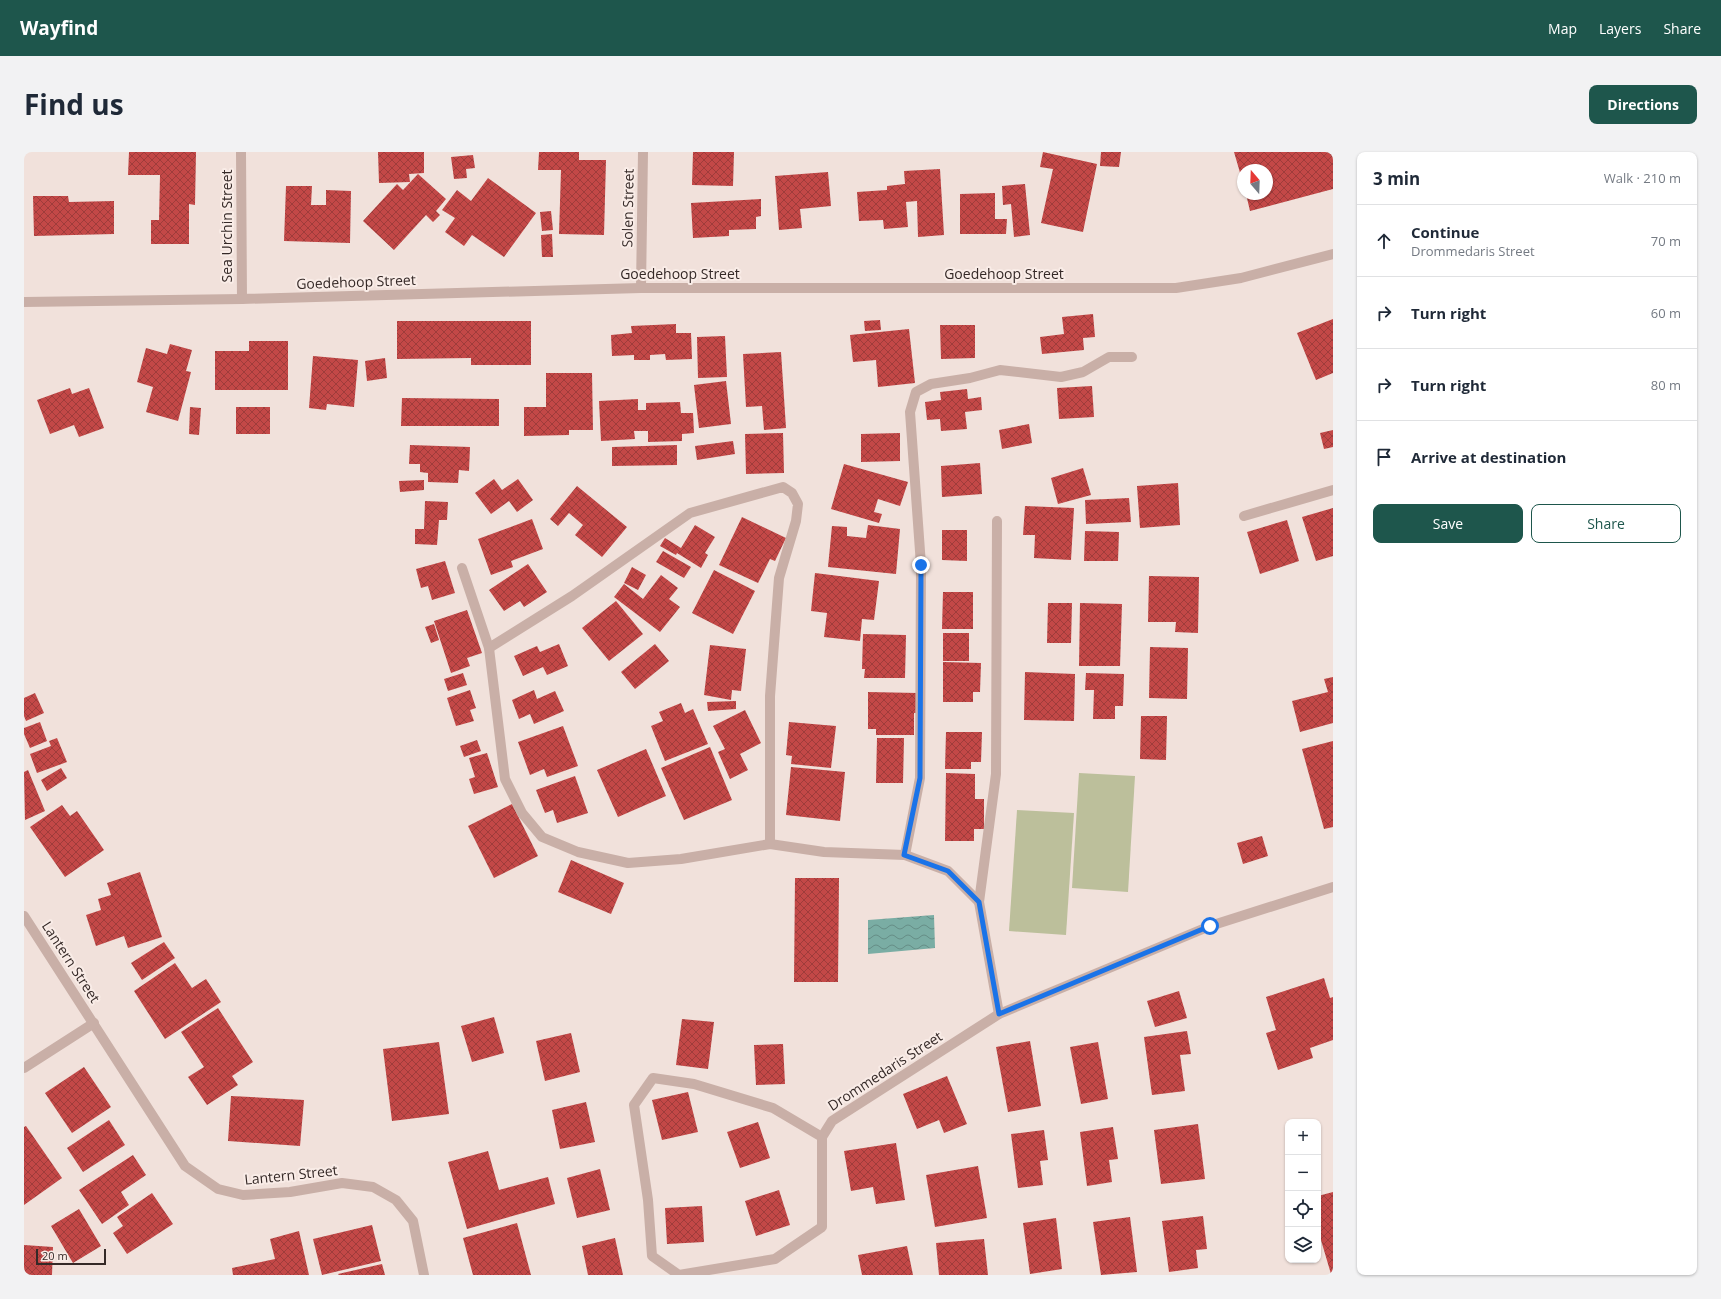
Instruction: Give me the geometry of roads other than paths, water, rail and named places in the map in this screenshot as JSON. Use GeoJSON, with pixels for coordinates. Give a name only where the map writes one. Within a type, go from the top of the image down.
{"type":"FeatureCollection","features":[{"type":"Feature","properties":{"kind":"street","name":"Sea Urchin Street"},"geometry":{"type":"LineString","coordinates":[[241,152],[242,299]]}},
{"type":"Feature","properties":{"kind":"street","name":"Solen Street"},"geometry":{"type":"LineString","coordinates":[[641,288],[643,152]]}},
{"type":"Feature","properties":{"kind":"street","name":"Goedehoop Street"},"geometry":{"type":"LineString","coordinates":[[24,302],[242,299],[641,288],[1176,288],[1241,278],[1333,254]]}},
{"type":"Feature","properties":{"kind":"street"},"geometry":{"type":"LineString","coordinates":[[904,855],[920,778],[921,565],[910,412],[916,392],[931,384],[970,378],[1000,370],[1061,377],[1082,372],[1109,357],[1132,357]]}},
{"type":"Feature","properties":{"kind":"street"},"geometry":{"type":"LineString","coordinates":[[489,648],[572,596],[690,513],[783,487],[792,493],[798,504],[796,521],[780,578],[770,696],[770,844]]}},
{"type":"Feature","properties":{"kind":"street"},"geometry":{"type":"LineString","coordinates":[[1244,516],[1333,490]]}},
{"type":"Feature","properties":{"kind":"street"},"geometry":{"type":"LineString","coordinates":[[997,521],[996,774],[979,902],[999,1014]]}},
{"type":"Feature","properties":{"kind":"street"},"geometry":{"type":"LineString","coordinates":[[462,568],[489,648],[505,779],[522,813],[542,837],[578,852],[628,863],[681,859],[770,844],[824,852],[904,855],[948,871],[979,902]]}},
{"type":"Feature","properties":{"kind":"street","name":"Drommedaris Street"},"geometry":{"type":"LineString","coordinates":[[822,1137],[832,1121],[999,1014],[1210,926],[1333,887]]}},
{"type":"Feature","properties":{"kind":"street","name":"Lantern Street"},"geometry":{"type":"LineString","coordinates":[[24,916],[185,1166],[218,1189],[243,1195],[290,1192],[342,1183],[373,1187],[396,1200],[413,1221],[424,1275]]}},
{"type":"Feature","properties":{"kind":"street","name":"Lantern Street"},"geometry":{"type":"LineString","coordinates":[[24,1068],[94,1023]]}},
{"type":"Feature","properties":{"kind":"street"},"geometry":{"type":"LineString","coordinates":[[653,1078],[694,1084],[773,1108],[822,1137],[822,1228],[775,1259],[679,1275],[652,1256],[648,1200],[634,1105],[653,1078]]}},
{"type":"Feature","properties":{"kind":"water"},"geometry":{"type":"Polygon","coordinates":[[[934,915],[935,948],[868,954],[868,920],[934,915]]]}}]}
